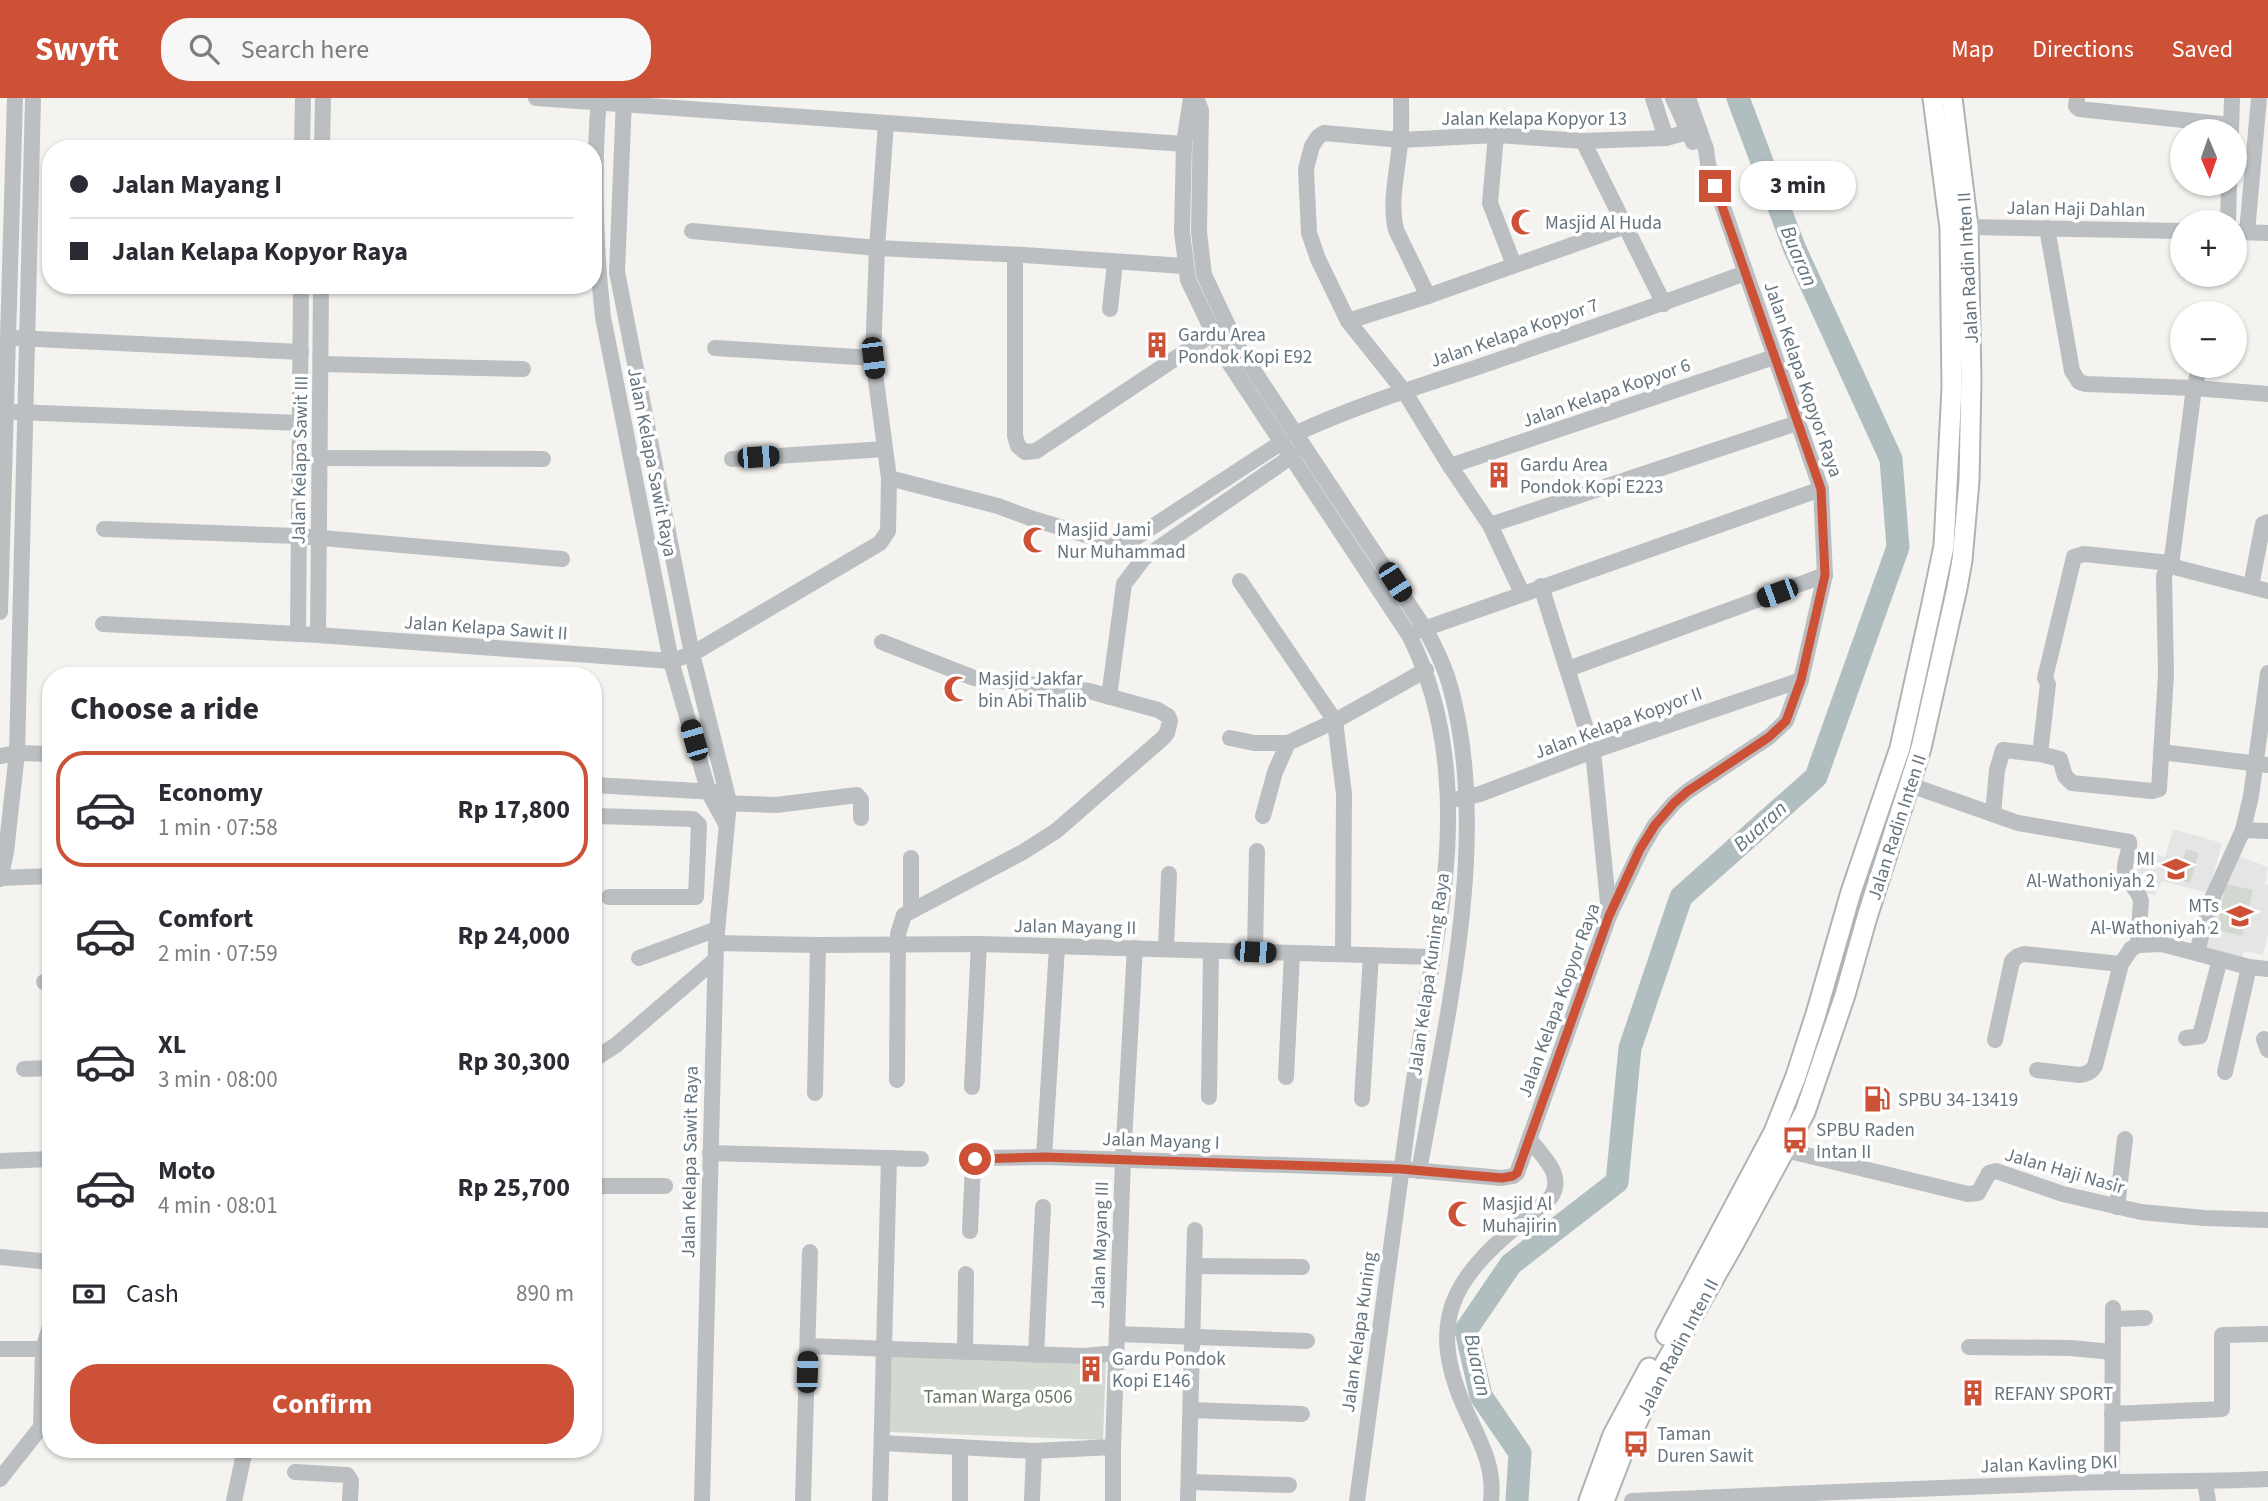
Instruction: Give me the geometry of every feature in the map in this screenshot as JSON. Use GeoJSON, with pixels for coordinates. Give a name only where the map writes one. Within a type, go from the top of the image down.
{"type":"FeatureCollection","features":[{"type":"Feature","properties":{"kind":"main road","name":"Jalan Radin Inten II"},"geometry":{"type":"LineString","coordinates":[[1589,1501],[1613,1435],[1774,1132],[1796,1076],[1851,892],[1900,748],[1944,546],[1949,480],[1952,387],[1950,228],[1933,98]]}},
{"type":"Feature","properties":{"kind":"main road","name":"Jalan Radin Inten II"},"geometry":{"type":"LineString","coordinates":[[1604,1501],[1659,1374],[1805,1112],[1924,736],[1962,560],[1969,481],[1968,227],[1952,98]]}},
{"type":"Feature","properties":{"kind":"street"},"geometry":{"type":"LineString","coordinates":[[0,612],[4,337],[15,98]]}},
{"type":"Feature","properties":{"kind":"street"},"geometry":{"type":"LineString","coordinates":[[33,98],[17,753],[6,852],[0,878],[42,876]]}},
{"type":"Feature","properties":{"kind":"street"},"geometry":{"type":"LineString","coordinates":[[302,140],[303,98]]}},
{"type":"Feature","properties":{"kind":"street"},"geometry":{"type":"LineString","coordinates":[[322,140],[323,98]]}},
{"type":"Feature","properties":{"kind":"street"},"geometry":{"type":"LineString","coordinates":[[536,98],[624,101],[1184,144]]}},
{"type":"Feature","properties":{"kind":"street","name":"Jalan Kelapa Kuning Raya"},"geometry":{"type":"LineString","coordinates":[[1193,98],[1184,144],[1182,232],[1184,266],[1188,280],[1224,355],[1409,635],[1426,670],[1441,730],[1448,801],[1446,876],[1401,1169]]}},
{"type":"Feature","properties":{"kind":"street","name":"Jalan Kelapa Kuning Raya"},"geometry":{"type":"LineString","coordinates":[[1193,98],[1201,105],[1199,232],[1204,275],[1238,347],[1425,628],[1450,684],[1460,734],[1466,798],[1464,878],[1458,939],[1419,1171]]}},
{"type":"Feature","properties":{"kind":"street"},"geometry":{"type":"LineString","coordinates":[[1401,98],[1401,140],[1393,200],[1394,221],[1428,296]]}},
{"type":"Feature","properties":{"kind":"street"},"geometry":{"type":"LineString","coordinates":[[1653,98],[1666,138]]}},
{"type":"Feature","properties":{"kind":"street","name":"Jalan Kelapa Kopyor Raya"},"geometry":{"type":"LineString","coordinates":[[1419,1171],[1508,1178],[1517,1173],[1609,916],[1640,849],[1665,812],[1688,791],[1779,729],[1791,711],[1801,680],[1825,575],[1821,489],[1708,164],[1693,131],[1673,98]]}},
{"type":"Feature","properties":{"kind":"street","name":"Jalan Kelapa Kopyor Raya"},"geometry":{"type":"LineString","coordinates":[[1688,98],[1693,131]]}},
{"type":"Feature","properties":{"kind":"street"},"geometry":{"type":"LineString","coordinates":[[2077,98],[2076,106],[2079,109],[2170,120]]}},
{"type":"Feature","properties":{"kind":"street"},"geometry":{"type":"LineString","coordinates":[[2231,119],[2232,98]]}},
{"type":"Feature","properties":{"kind":"street"},"geometry":{"type":"LineString","coordinates":[[2244,210],[2259,98]]}},
{"type":"Feature","properties":{"kind":"street","name":"Jalan Kelapa Sawit Raya"},"geometry":{"type":"LineString","coordinates":[[598,140],[599,100]]}},
{"type":"Feature","properties":{"kind":"street","name":"Jalan Kelapa Sawit Raya"},"geometry":{"type":"LineString","coordinates":[[624,101],[617,272],[726,824],[715,960],[702,1501]]}},
{"type":"Feature","properties":{"kind":"street"},"geometry":{"type":"LineString","coordinates":[[671,661],[692,654],[880,543],[888,531],[889,478],[873,358],[886,123]]}},
{"type":"Feature","properties":{"kind":"street","name":"Jalan Kelapa Kopyor 13"},"geometry":{"type":"LineString","coordinates":[[1522,593],[1490,525],[1404,391],[1348,321],[1318,259],[1309,233],[1306,169],[1312,146],[1324,133],[1401,140],[1496,135],[1583,141],[1666,138],[1693,131]]}},
{"type":"Feature","properties":{"kind":"street"},"geometry":{"type":"LineString","coordinates":[[1496,135],[1490,203],[1514,265]]}},
{"type":"Feature","properties":{"kind":"street"},"geometry":{"type":"LineString","coordinates":[[1583,141],[1664,304]]}},
{"type":"Feature","properties":{"kind":"street"},"geometry":{"type":"LineString","coordinates":[[1348,321],[1428,296],[1626,226]]}},
{"type":"Feature","properties":{"kind":"street","name":"Jalan Haji Dahlan"},"geometry":{"type":"LineString","coordinates":[[1968,227],[2170,231]]}},
{"type":"Feature","properties":{"kind":"street"},"geometry":{"type":"LineString","coordinates":[[2048,228],[2076,379],[2086,384],[2268,394]]}},
{"type":"Feature","properties":{"kind":"street"},"geometry":{"type":"LineString","coordinates":[[692,231],[877,248],[1184,266]]}},
{"type":"Feature","properties":{"kind":"street"},"geometry":{"type":"LineString","coordinates":[[2247,232],[2268,233]]}},
{"type":"Feature","properties":{"kind":"street"},"geometry":{"type":"LineString","coordinates":[[1015,255],[1015,436],[1018,446],[1025,452],[1036,451],[1227,323]]}},
{"type":"Feature","properties":{"kind":"street"},"geometry":{"type":"LineString","coordinates":[[1110,310],[1115,262]]}},
{"type":"Feature","properties":{"kind":"street","name":"Jalan Kelapa Kopyor 7"},"geometry":{"type":"LineString","coordinates":[[1297,433],[1404,391],[1664,304],[1745,273]]}},
{"type":"Feature","properties":{"kind":"street","name":"Jalan Kelapa Sawit III"},"geometry":{"type":"LineString","coordinates":[[298,634],[301,294]]}},
{"type":"Feature","properties":{"kind":"street","name":"Jalan Kelapa Sawit III"},"geometry":{"type":"LineString","coordinates":[[318,635],[321,294]]}},
{"type":"Feature","properties":{"kind":"street","name":"Jalan Kelapa Sawit Raya"},"geometry":{"type":"LineString","coordinates":[[600,294],[671,661],[720,798]]}},
{"type":"Feature","properties":{"kind":"street"},"geometry":{"type":"LineString","coordinates":[[4,337],[301,352]]}},
{"type":"Feature","properties":{"kind":"street"},"geometry":{"type":"LineString","coordinates":[[715,348],[873,358]]}},
{"type":"Feature","properties":{"kind":"street","name":"Jalan Kelapa Kopyor 6"},"geometry":{"type":"LineString","coordinates":[[1450,466],[1774,357]]}},
{"type":"Feature","properties":{"kind":"street"},"geometry":{"type":"LineString","coordinates":[[320,364],[523,369]]}},
{"type":"Feature","properties":{"kind":"street"},"geometry":{"type":"LineString","coordinates":[[1993,814],[2001,751],[2040,754],[2060,759],[2068,780],[2091,785],[2156,791],[2159,789],[2166,674],[2164,576],[2170,563],[2197,378]]}},
{"type":"Feature","properties":{"kind":"street"},"geometry":{"type":"LineString","coordinates":[[3,412],[300,423]]}},
{"type":"Feature","properties":{"kind":"street"},"geometry":{"type":"LineString","coordinates":[[1490,525],[1797,423]]}},
{"type":"Feature","properties":{"kind":"street"},"geometry":{"type":"LineString","coordinates":[[1123,547],[1282,442]]}},
{"type":"Feature","properties":{"kind":"street"},"geometry":{"type":"LineString","coordinates":[[732,459],[885,449]]}},
{"type":"Feature","properties":{"kind":"street"},"geometry":{"type":"LineString","coordinates":[[1109,697],[1124,584],[1144,558],[1292,456]]}},
{"type":"Feature","properties":{"kind":"street"},"geometry":{"type":"LineString","coordinates":[[320,458],[543,459]]}},
{"type":"Feature","properties":{"kind":"street"},"geometry":{"type":"LineString","coordinates":[[889,478],[998,506],[1123,547],[1144,558]]}},
{"type":"Feature","properties":{"kind":"street"},"geometry":{"type":"LineString","coordinates":[[1409,635],[1821,489]]}},
{"type":"Feature","properties":{"kind":"street"},"geometry":{"type":"LineString","coordinates":[[2251,586],[2263,524],[2268,522]]}},
{"type":"Feature","properties":{"kind":"street"},"geometry":{"type":"LineString","coordinates":[[104,529],[299,536],[562,559]]}},
{"type":"Feature","properties":{"kind":"street"},"geometry":{"type":"LineString","coordinates":[[2040,754],[2048,684],[2045,678],[2074,556],[2084,554],[2170,563],[2178,568],[2268,591]]}},
{"type":"Feature","properties":{"kind":"street"},"geometry":{"type":"LineString","coordinates":[[1568,669],[1825,575]]}},
{"type":"Feature","properties":{"kind":"street"},"geometry":{"type":"LineString","coordinates":[[1240,580],[1335,721],[1344,794],[1343,954]]}},
{"type":"Feature","properties":{"kind":"street"},"geometry":{"type":"LineString","coordinates":[[1543,586],[1593,751],[1609,916]]}},
{"type":"Feature","properties":{"kind":"street","name":"Jalan Kelapa Sawit II"},"geometry":{"type":"LineString","coordinates":[[103,624],[318,635],[671,661]]}},
{"type":"Feature","properties":{"kind":"street"},"geometry":{"type":"LineString","coordinates":[[882,642],[974,678],[1074,689],[1164,713],[1170,721],[1167,733],[1056,831],[1002,864],[911,910],[903,917],[898,934],[897,1080]]}},
{"type":"Feature","properties":{"kind":"street"},"geometry":{"type":"LineString","coordinates":[[1230,738],[1254,743],[1288,743],[1335,721],[1426,670]]}},
{"type":"Feature","properties":{"kind":"street"},"geometry":{"type":"LineString","coordinates":[[2197,952],[2210,903],[2243,830],[2262,764],[2268,673]]}},
{"type":"Feature","properties":{"kind":"street","name":"Jalan Kelapa Kopyor II"},"geometry":{"type":"LineString","coordinates":[[1448,801],[1466,798],[1593,751],[1801,680]]}},
{"type":"Feature","properties":{"kind":"street"},"geometry":{"type":"LineString","coordinates":[[1263,816],[1275,772],[1288,743]]}},
{"type":"Feature","properties":{"kind":"street"},"geometry":{"type":"LineString","coordinates":[[2161,752],[2262,764]]}},
{"type":"Feature","properties":{"kind":"street"},"geometry":{"type":"LineString","coordinates":[[0,756],[42,754]]}},
{"type":"Feature","properties":{"kind":"street"},"geometry":{"type":"LineString","coordinates":[[1910,785],[2018,823],[2129,842],[2126,872],[2141,901],[2138,945]]}},
{"type":"Feature","properties":{"kind":"street"},"geometry":{"type":"LineString","coordinates":[[602,786],[776,805],[857,795],[861,800],[861,818]]}},
{"type":"Feature","properties":{"kind":"street"},"geometry":{"type":"LineString","coordinates":[[602,816],[696,820],[699,825],[696,897]]}},
{"type":"Feature","properties":{"kind":"street"},"geometry":{"type":"LineString","coordinates":[[2243,830],[2268,831]]}},
{"type":"Feature","properties":{"kind":"street"},"geometry":{"type":"LineString","coordinates":[[1255,952],[1257,851]]}},
{"type":"Feature","properties":{"kind":"street"},"geometry":{"type":"LineString","coordinates":[[911,858],[911,910]]}},
{"type":"Feature","properties":{"kind":"street"},"geometry":{"type":"LineString","coordinates":[[1166,948],[1169,874]]}},
{"type":"Feature","properties":{"kind":"street"},"geometry":{"type":"LineString","coordinates":[[609,897],[719,898]]}},
{"type":"Feature","properties":{"kind":"street"},"geometry":{"type":"LineString","coordinates":[[639,958],[716,936]]}},
{"type":"Feature","properties":{"kind":"street","name":"Jalan Mayang II"},"geometry":{"type":"LineString","coordinates":[[716,936],[818,945],[979,944],[1433,957]]}},
{"type":"Feature","properties":{"kind":"street"},"geometry":{"type":"LineString","coordinates":[[972,1087],[979,944]]}},
{"type":"Feature","properties":{"kind":"street"},"geometry":{"type":"LineString","coordinates":[[2037,1070],[2079,1075],[2092,1071],[2121,964],[2131,949],[2138,945],[2162,944],[2249,967],[2268,969]]}},
{"type":"Feature","properties":{"kind":"street"},"geometry":{"type":"LineString","coordinates":[[815,1093],[818,945]]}},
{"type":"Feature","properties":{"kind":"street"},"geometry":{"type":"LineString","coordinates":[[1044,1157],[1057,947]]}},
{"type":"Feature","properties":{"kind":"street","name":"Jalan Mayang III"},"geometry":{"type":"LineString","coordinates":[[1113,1501],[1123,1159],[1135,948]]}},
{"type":"Feature","properties":{"kind":"street"},"geometry":{"type":"LineString","coordinates":[[1209,1097],[1211,952]]}},
{"type":"Feature","properties":{"kind":"street"},"geometry":{"type":"LineString","coordinates":[[1286,1077],[1292,954]]}},
{"type":"Feature","properties":{"kind":"street"},"geometry":{"type":"LineString","coordinates":[[1995,1040],[2012,961],[2018,956],[2024,954],[2121,964]]}},
{"type":"Feature","properties":{"kind":"street"},"geometry":{"type":"LineString","coordinates":[[1362,1099],[1371,955]]}},
{"type":"Feature","properties":{"kind":"street"},"geometry":{"type":"LineString","coordinates":[[2186,1038],[2200,1036],[2220,959]]}},
{"type":"Feature","properties":{"kind":"street"},"geometry":{"type":"LineString","coordinates":[[602,1054],[715,960]]}},
{"type":"Feature","properties":{"kind":"street"},"geometry":{"type":"LineString","coordinates":[[2225,1072],[2249,967]]}},
{"type":"Feature","properties":{"kind":"street"},"geometry":{"type":"LineString","coordinates":[[24,1069],[42,1068]]}},
{"type":"Feature","properties":{"kind":"street"},"geometry":{"type":"LineString","coordinates":[[2117,1207],[2125,1139]]}},
{"type":"Feature","properties":{"kind":"street"},"geometry":{"type":"LineString","coordinates":[[1491,1501],[1490,1464],[1458,1394],[1449,1364],[1447,1325],[1452,1302],[1462,1283],[1484,1256],[1555,1191],[1555,1175],[1530,1140]]}},
{"type":"Feature","properties":{"kind":"street","name":"Jalan Haji Nasir"},"geometry":{"type":"LineString","coordinates":[[1786,1150],[1968,1194],[1978,1194],[1989,1173],[1996,1171],[2063,1194],[2165,1216],[2268,1220]]}},
{"type":"Feature","properties":{"kind":"street"},"geometry":{"type":"LineString","coordinates":[[710,1153],[921,1159]]}},
{"type":"Feature","properties":{"kind":"street"},"geometry":{"type":"LineString","coordinates":[[880,1501],[889,1158]]}},
{"type":"Feature","properties":{"kind":"street"},"geometry":{"type":"LineString","coordinates":[[0,1161],[42,1159]]}},
{"type":"Feature","properties":{"kind":"street","name":"Jalan Mayang I"},"geometry":{"type":"LineString","coordinates":[[970,1231],[975,1159],[1123,1159],[1419,1171]]}},
{"type":"Feature","properties":{"kind":"street","name":"Jalan Kelapa Kuning"},"geometry":{"type":"LineString","coordinates":[[1357,1501],[1401,1169]]}},
{"type":"Feature","properties":{"kind":"street"},"geometry":{"type":"LineString","coordinates":[[602,1186],[665,1186]]}},
{"type":"Feature","properties":{"kind":"street"},"geometry":{"type":"LineString","coordinates":[[1036,1354],[1043,1207]]}},
{"type":"Feature","properties":{"kind":"street"},"geometry":{"type":"LineString","coordinates":[[1188,1501],[1195,1230]]}},
{"type":"Feature","properties":{"kind":"street"},"geometry":{"type":"LineString","coordinates":[[803,1501],[810,1252]]}},
{"type":"Feature","properties":{"kind":"street"},"geometry":{"type":"LineString","coordinates":[[0,1257],[42,1261]]}},
{"type":"Feature","properties":{"kind":"street"},"geometry":{"type":"LineString","coordinates":[[1194,1266],[1302,1268]]}},
{"type":"Feature","properties":{"kind":"street"},"geometry":{"type":"LineString","coordinates":[[965,1352],[966,1274]]}},
{"type":"Feature","properties":{"kind":"street"},"geometry":{"type":"LineString","coordinates":[[2112,1482],[2113,1313],[2145,1318]]}},
{"type":"Feature","properties":{"kind":"street"},"geometry":{"type":"LineString","coordinates":[[1117,1334],[1307,1340]]}},
{"type":"Feature","properties":{"kind":"street"},"geometry":{"type":"LineString","coordinates":[[2112,1413],[2222,1409],[2222,1335],[2268,1334]]}},
{"type":"Feature","properties":{"kind":"street"},"geometry":{"type":"LineString","coordinates":[[808,1346],[1084,1356],[1116,1353]]}},
{"type":"Feature","properties":{"kind":"street"},"geometry":{"type":"LineString","coordinates":[[1969,1347],[2071,1348],[2112,1352]]}},
{"type":"Feature","properties":{"kind":"street"},"geometry":{"type":"LineString","coordinates":[[0,1349],[42,1349]]}},
{"type":"Feature","properties":{"kind":"street"},"geometry":{"type":"LineString","coordinates":[[1191,1410],[1302,1414]]}},
{"type":"Feature","properties":{"kind":"street"},"geometry":{"type":"LineString","coordinates":[[0,1479],[42,1430]]}},
{"type":"Feature","properties":{"kind":"street"},"geometry":{"type":"LineString","coordinates":[[882,1443],[1034,1451],[1113,1447]]}},
{"type":"Feature","properties":{"kind":"street"},"geometry":{"type":"LineString","coordinates":[[960,1447],[960,1501]]}},
{"type":"Feature","properties":{"kind":"street"},"geometry":{"type":"LineString","coordinates":[[1032,1501],[1034,1451]]}},
{"type":"Feature","properties":{"kind":"street"},"geometry":{"type":"LineString","coordinates":[[234,1501],[242,1458]]}},
{"type":"Feature","properties":{"kind":"street"},"geometry":{"type":"LineString","coordinates":[[295,1472],[347,1475],[351,1480],[350,1501]]}},
{"type":"Feature","properties":{"kind":"street","name":"Jalan Kavling DKI"},"geometry":{"type":"LineString","coordinates":[[1632,1501],[1893,1495],[2112,1482],[2268,1479]]}},
{"type":"Feature","properties":{"kind":"street"},"geometry":{"type":"LineString","coordinates":[[1189,1482],[1289,1485]]}},
{"type":"Feature","properties":{"kind":"street"},"geometry":{"type":"LineString","coordinates":[[2206,1482],[2208,1501]]}},
{"type":"Feature","properties":{"kind":"shaded area","name":"MI Al-Wathoniyah 2"},"geometry":{"type":"Polygon","coordinates":[[[2173,829],[2222,843],[2208,893],[2162,881],[2155,895],[2139,892],[2135,885],[2140,850],[2165,857],[2173,829]]]}},
{"type":"Feature","properties":{"kind":"shaded area","name":"MTs Al-Wathoniyah 2"},"geometry":{"type":"Polygon","coordinates":[[[2236,855],[2268,867],[2265,884],[2268,885],[2268,934],[2263,955],[2244,951],[2242,958],[2202,950],[2217,898],[2236,855]]]}},
{"type":"Feature","properties":{"kind":"green space"},"geometry":{"type":"Polygon","coordinates":[[[2186,849],[2199,853],[2190,883],[2177,879],[2186,849]]]}},
{"type":"Feature","properties":{"kind":"green space"},"geometry":{"type":"Polygon","coordinates":[[[2226,884],[2253,890],[2242,936],[2216,930],[2226,884]]]}},
{"type":"Feature","properties":{"kind":"green space","name":"Taman Warga 0506"},"geometry":{"type":"Polygon","coordinates":[[[892,1352],[1106,1359],[1103,1440],[889,1432],[892,1352]]]}},
{"type":"Feature","properties":{"kind":"waterway","name":"Buaran"},"geometry":{"type":"LineString","coordinates":[[1517,1501],[1520,1453],[1481,1396],[1466,1330],[1511,1264],[1617,1182],[1630,1048],[1681,897],[1816,777],[1898,547],[1891,459],[1794,247],[1738,98]]}},
{"type":"Feature","properties":{"kind":"place","name":"Masjid Al Huda"},"geometry":{"type":"Point","coordinates":[1524,222]}},
{"type":"Feature","properties":{"kind":"place","name":"Gardu Area Pondok Kopi E92"},"geometry":{"type":"Point","coordinates":[1157,345]}},
{"type":"Feature","properties":{"kind":"place","name":"Gardu Area Pondok Kopi E223"},"geometry":{"type":"Point","coordinates":[1499,475]}},
{"type":"Feature","properties":{"kind":"place","name":"Masjid Jami Nur Muhammad"},"geometry":{"type":"Point","coordinates":[1036,540]}},
{"type":"Feature","properties":{"kind":"place","name":"Masjid Jakfar bin Abi Thalib"},"geometry":{"type":"Point","coordinates":[957,689]}},
{"type":"Feature","properties":{"kind":"place","name":"MI Al-Wathoniyah 2"},"geometry":{"type":"Point","coordinates":[2176,869]}},
{"type":"Feature","properties":{"kind":"place","name":"MTs Al-Wathoniyah 2"},"geometry":{"type":"Point","coordinates":[2240,916]}},
{"type":"Feature","properties":{"kind":"place","name":"SPBU 34-13419"},"geometry":{"type":"Point","coordinates":[1877,1099]}},
{"type":"Feature","properties":{"kind":"place","name":"SPBU Raden Intan II"},"geometry":{"type":"Point","coordinates":[1795,1140]}},
{"type":"Feature","properties":{"kind":"place","name":"Masjid Al Muhajirin"},"geometry":{"type":"Point","coordinates":[1461,1214]}},
{"type":"Feature","properties":{"kind":"place","name":"Gardu Pondok Kopi E146"},"geometry":{"type":"Point","coordinates":[1091,1369]}},
{"type":"Feature","properties":{"kind":"place","name":"REFANY SPORT"},"geometry":{"type":"Point","coordinates":[1973,1393]}},
{"type":"Feature","properties":{"kind":"place","name":"Taman Duren Sawit"},"geometry":{"type":"Point","coordinates":[1636,1444]}},
{"type":"Feature","properties":{"kind":"route"},"geometry":{"type":"LineString","coordinates":[[975,1159],[1044,1157],[1401,1169],[1502,1178],[1517,1173],[1609,916],[1640,849],[1655,825],[1674,803],[1769,737],[1786,721],[1801,680],[1825,575],[1821,489],[1715,186]]}}]}
